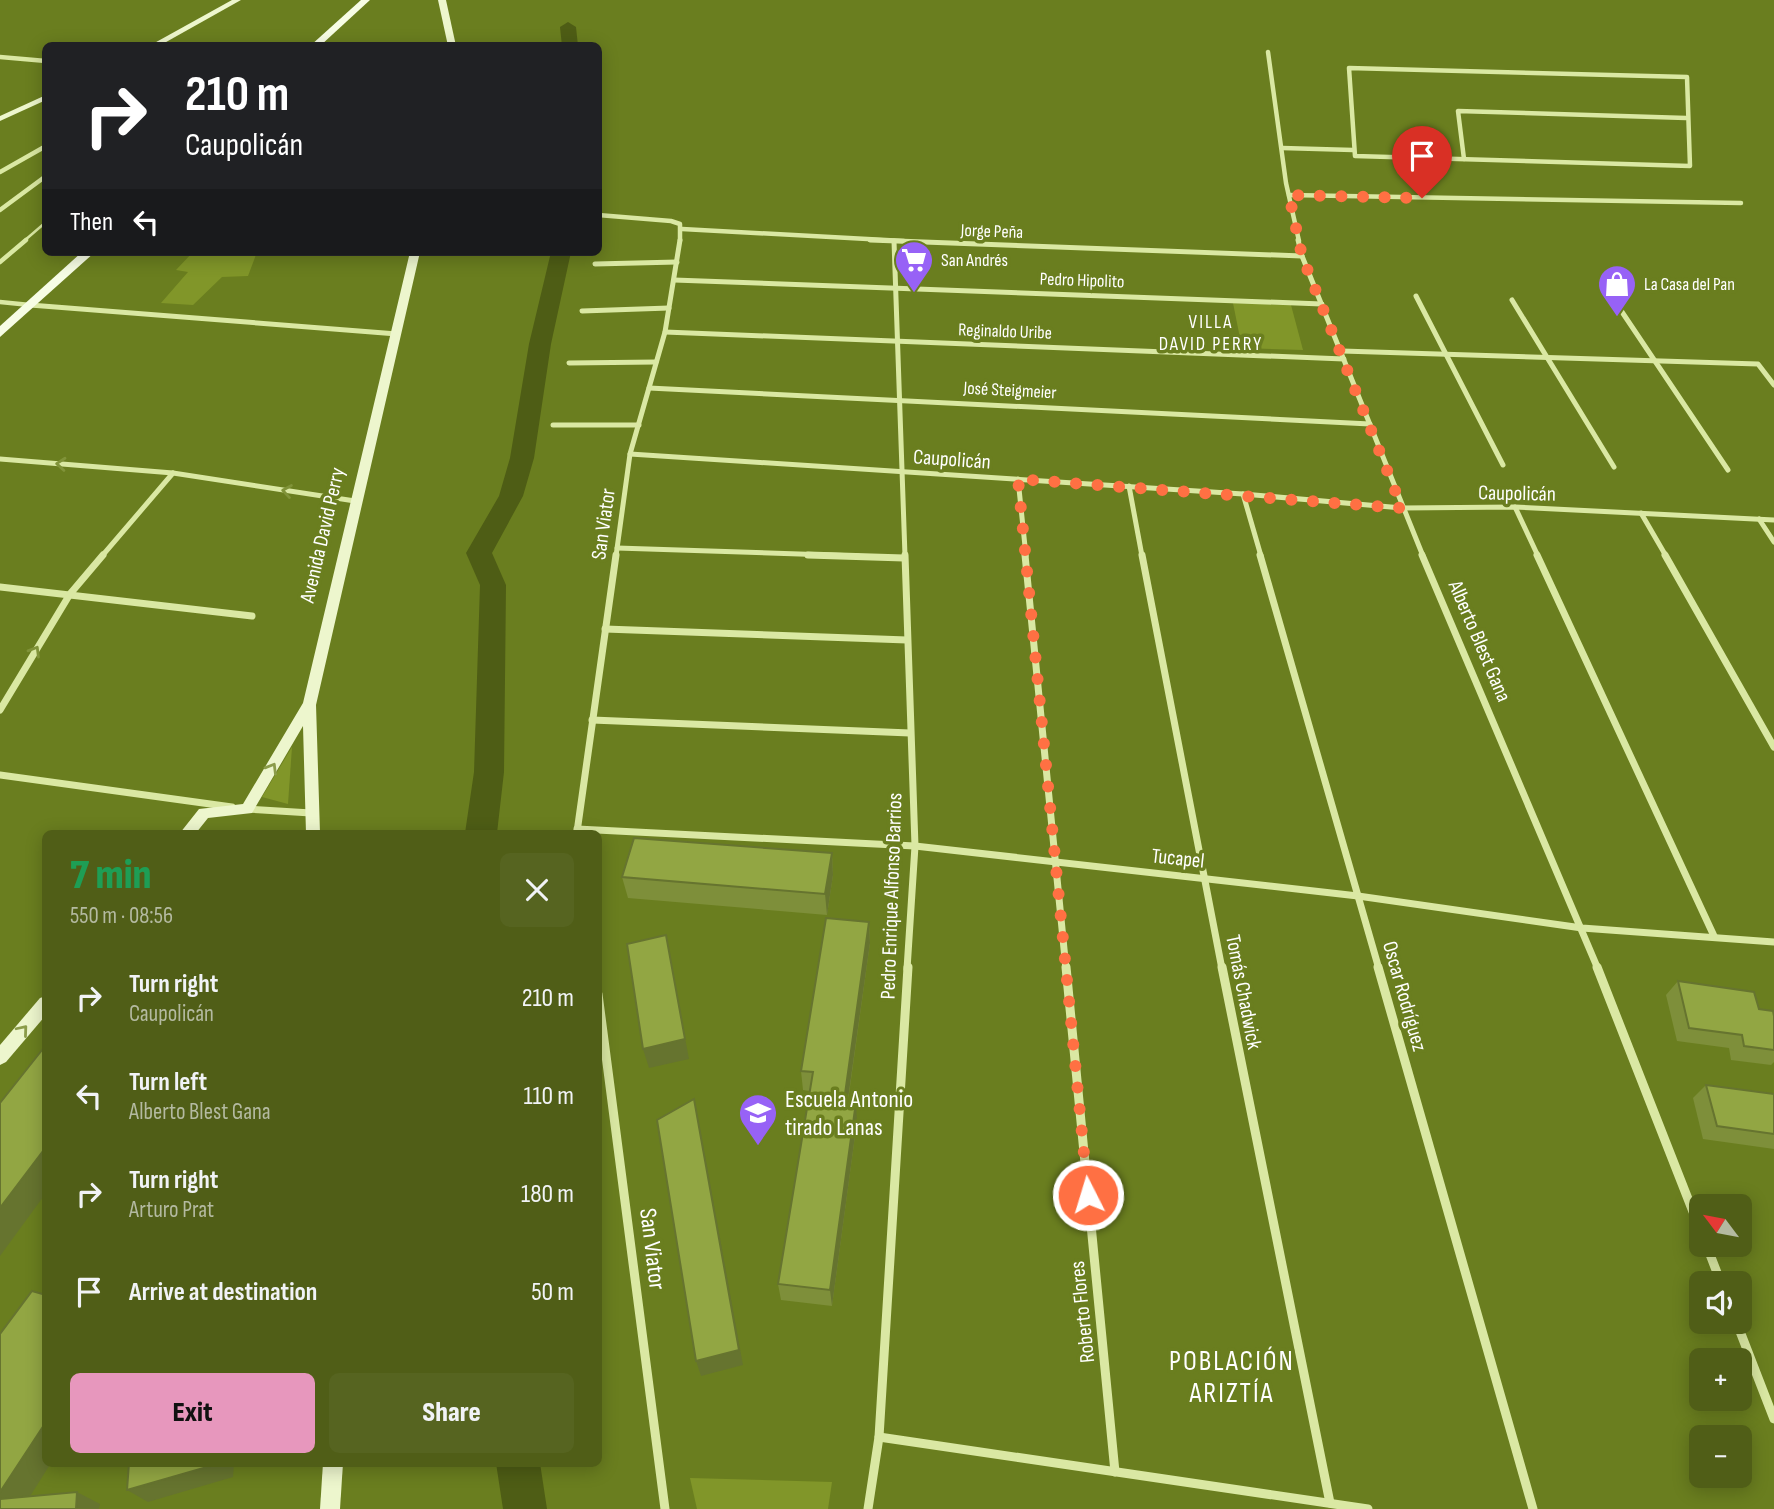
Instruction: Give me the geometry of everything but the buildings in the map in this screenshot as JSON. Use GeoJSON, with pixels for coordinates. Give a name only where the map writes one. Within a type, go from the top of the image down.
{"type":"FeatureCollection","features":[{"type":"Feature","properties":{"kind":"main road"},"geometry":{"type":"LineString","coordinates":[[159,42],[237,0]]}},
{"type":"Feature","properties":{"kind":"main road"},"geometry":{"type":"LineString","coordinates":[[317,42],[366,0]]}},
{"type":"Feature","properties":{"kind":"main road"},"geometry":{"type":"LineString","coordinates":[[442,0],[451,42]]}},
{"type":"Feature","properties":{"kind":"main road"},"geometry":{"type":"LineString","coordinates":[[0,119],[42,99]]}},
{"type":"Feature","properties":{"kind":"main road"},"geometry":{"type":"LineString","coordinates":[[0,333],[85,256]]}},
{"type":"Feature","properties":{"kind":"main road","name":"Avenida David Perry"},"geometry":{"type":"LineString","coordinates":[[313,830],[309,705],[414,256]]}},
{"type":"Feature","properties":{"kind":"main road"},"geometry":{"type":"LineString","coordinates":[[190,830],[204,813],[247,809],[309,705]]}},
{"type":"Feature","properties":{"kind":"main road"},"geometry":{"type":"LineString","coordinates":[[0,1058],[42,1008]]}},
{"type":"Feature","properties":{"kind":"main road"},"geometry":{"type":"LineString","coordinates":[[330,1509],[333,1467]]}},
{"type":"Feature","properties":{"kind":"street","name":"Alberto Blest Gana"},"geometry":{"type":"LineString","coordinates":[[1268,52],[1289,195],[1302,256],[1342,351],[1402,508],[1582,928],[1689,1201]]}},
{"type":"Feature","properties":{"kind":"street"},"geometry":{"type":"LineString","coordinates":[[0,57],[42,61]]}},
{"type":"Feature","properties":{"kind":"street"},"geometry":{"type":"LineString","coordinates":[[1349,68],[1687,77],[1686,118],[1690,166],[1355,156],[1353,150],[1349,68]]}},
{"type":"Feature","properties":{"kind":"street"},"geometry":{"type":"LineString","coordinates":[[1464,159],[1458,111],[1686,118]]}},
{"type":"Feature","properties":{"kind":"street"},"geometry":{"type":"LineString","coordinates":[[0,172],[42,148]]}},
{"type":"Feature","properties":{"kind":"street"},"geometry":{"type":"LineString","coordinates":[[1282,148],[1353,150]]}},
{"type":"Feature","properties":{"kind":"street"},"geometry":{"type":"LineString","coordinates":[[0,210],[42,179]]}},
{"type":"Feature","properties":{"kind":"street"},"geometry":{"type":"LineString","coordinates":[[1289,195],[1741,203]]}},
{"type":"Feature","properties":{"kind":"street","name":"Jorge Peña"},"geometry":{"type":"LineString","coordinates":[[602,216],[681,227],[894,242],[1302,256]]}},
{"type":"Feature","properties":{"kind":"street","name":"San Viator"},"geometry":{"type":"LineString","coordinates":[[577,830],[630,454],[665,332],[681,227]]}},
{"type":"Feature","properties":{"kind":"street","name":"Pedro Enrique Alfonso Barrios"},"geometry":{"type":"LineString","coordinates":[[867,1509],[880,1437],[915,846],[894,242]]}},
{"type":"Feature","properties":{"kind":"street"},"geometry":{"type":"LineString","coordinates":[[595,264],[677,262]]}},
{"type":"Feature","properties":{"kind":"street","name":"Pedro Hipolito"},"geometry":{"type":"LineString","coordinates":[[674,280],[1322,304]]}},
{"type":"Feature","properties":{"kind":"street"},"geometry":{"type":"LineString","coordinates":[[1416,296],[1503,465]]}},
{"type":"Feature","properties":{"kind":"street"},"geometry":{"type":"LineString","coordinates":[[1512,300],[1614,467]]}},
{"type":"Feature","properties":{"kind":"street"},"geometry":{"type":"LineString","coordinates":[[1616,303],[1728,470]]}},
{"type":"Feature","properties":{"kind":"street"},"geometry":{"type":"LineString","coordinates":[[30,305],[397,334]]}},
{"type":"Feature","properties":{"kind":"street"},"geometry":{"type":"LineString","coordinates":[[582,311],[669,308]]}},
{"type":"Feature","properties":{"kind":"street","name":"Reginaldo Uribe"},"geometry":{"type":"LineString","coordinates":[[665,332],[1344,359]]}},
{"type":"Feature","properties":{"kind":"street"},"geometry":{"type":"LineString","coordinates":[[1342,351],[1758,363],[1774,385]]}},
{"type":"Feature","properties":{"kind":"street"},"geometry":{"type":"LineString","coordinates":[[569,363],[656,362]]}},
{"type":"Feature","properties":{"kind":"street","name":"José Steigmeier"},"geometry":{"type":"LineString","coordinates":[[649,388],[898,398],[1370,424]]}},
{"type":"Feature","properties":{"kind":"street"},"geometry":{"type":"LineString","coordinates":[[553,425],[639,425]]}},
{"type":"Feature","properties":{"kind":"street","name":"Caupolicán"},"geometry":{"type":"LineString","coordinates":[[630,454],[1129,486],[1402,508],[1515,507],[1774,520]]}},
{"type":"Feature","properties":{"kind":"street"},"geometry":{"type":"LineString","coordinates":[[0,459],[173,473],[355,501]]}},
{"type":"Feature","properties":{"kind":"street"},"geometry":{"type":"LineString","coordinates":[[0,710],[70,594],[173,473]]}},
{"type":"Feature","properties":{"kind":"street","name":"Roberto Flores"},"geometry":{"type":"LineString","coordinates":[[1018,479],[1115,1472]]}},
{"type":"Feature","properties":{"kind":"street","name":"Tomás Chadwick"},"geometry":{"type":"LineString","coordinates":[[1129,486],[1204,878],[1330,1503]]}},
{"type":"Feature","properties":{"kind":"street","name":"Oscar Rodríguez"},"geometry":{"type":"LineString","coordinates":[[1243,494],[1533,1509]]}},
{"type":"Feature","properties":{"kind":"street"},"geometry":{"type":"LineString","coordinates":[[1515,507],[1714,936]]}},
{"type":"Feature","properties":{"kind":"street"},"geometry":{"type":"LineString","coordinates":[[1641,513],[1774,747]]}},
{"type":"Feature","properties":{"kind":"street"},"geometry":{"type":"LineString","coordinates":[[1759,519],[1774,542]]}},
{"type":"Feature","properties":{"kind":"street"},"geometry":{"type":"LineString","coordinates":[[617,548],[904,558]]}},
{"type":"Feature","properties":{"kind":"street"},"geometry":{"type":"LineString","coordinates":[[0,587],[252,616]]}},
{"type":"Feature","properties":{"kind":"street"},"geometry":{"type":"LineString","coordinates":[[606,629],[907,640]]}},
{"type":"Feature","properties":{"kind":"street"},"geometry":{"type":"LineString","coordinates":[[592,720],[910,733]]}},
{"type":"Feature","properties":{"kind":"street"},"geometry":{"type":"LineString","coordinates":[[0,775],[247,809],[311,813]]}},
{"type":"Feature","properties":{"kind":"street","name":"Tucapel"},"geometry":{"type":"LineString","coordinates":[[602,832],[915,846],[1358,896],[1582,928],[1774,942]]}},
{"type":"Feature","properties":{"kind":"street","name":"San Viator"},"geometry":{"type":"LineString","coordinates":[[602,1024],[666,1509]]}},
{"type":"Feature","properties":{"kind":"street"},"geometry":{"type":"LineString","coordinates":[[1741,1334],[1774,1419]]}},
{"type":"Feature","properties":{"kind":"street"},"geometry":{"type":"LineString","coordinates":[[880,1437],[1368,1509]]}},
{"type":"Feature","properties":{"kind":"lane"},"geometry":{"type":"LineString","coordinates":[[0,262],[42,225]]}},
{"type":"Feature","properties":{"kind":"lane"},"geometry":{"type":"LineString","coordinates":[[0,302],[30,305]]}},
{"type":"Feature","properties":{"kind":"green space"},"geometry":{"type":"Polygon","coordinates":[[[189,256],[256,256],[248,276],[222,277],[193,305],[161,303],[188,272],[176,270],[189,256]]]}},
{"type":"Feature","properties":{"kind":"green space"},"geometry":{"type":"Polygon","coordinates":[[[1233,303],[1291,305],[1303,350],[1242,348],[1233,303]]]}},
{"type":"Feature","properties":{"kind":"green space"},"geometry":{"type":"Polygon","coordinates":[[[292,747],[288,804],[262,797],[292,747]]]}},
{"type":"Feature","properties":{"kind":"green space"},"geometry":{"type":"Polygon","coordinates":[[[690,1478],[832,1482],[828,1509],[697,1509],[690,1478]]]}},
{"type":"Feature","properties":{"kind":"waterway"},"geometry":{"type":"LineString","coordinates":[[568,27],[570,42]]}},
{"type":"Feature","properties":{"kind":"waterway"},"geometry":{"type":"LineString","coordinates":[[481,830],[489,772],[493,585],[479,553],[511,496],[522,458],[540,344],[560,256]]}},
{"type":"Feature","properties":{"kind":"waterway"},"geometry":{"type":"LineString","coordinates":[[519,1467],[525,1509]]}},
{"type":"Feature","properties":{"kind":"place","name":"San Andrés"},"geometry":{"type":"Point","coordinates":[914,294]}},
{"type":"Feature","properties":{"kind":"place","name":"La Casa del Pan"},"geometry":{"type":"Point","coordinates":[1617,318]}},
{"type":"Feature","properties":{"kind":"place","name":"Escuela Antonio tirado Lanas"},"geometry":{"type":"Point","coordinates":[758,1147]}},
{"type":"Feature","properties":{"kind":"district","name":"VILLA DAVID PERRY"},"geometry":{"type":"Point","coordinates":[1211,332]}},
{"type":"Feature","properties":{"kind":"district","name":"POBLACIÓN ARIZTÍA"},"geometry":{"type":"Point","coordinates":[1232,1376]}},
{"type":"Feature","properties":{"kind":"route"},"geometry":{"type":"LineString","coordinates":[[1088,1195],[1018,479],[1402,508],[1342,351],[1302,256],[1289,195],[1422,198]]}}]}
